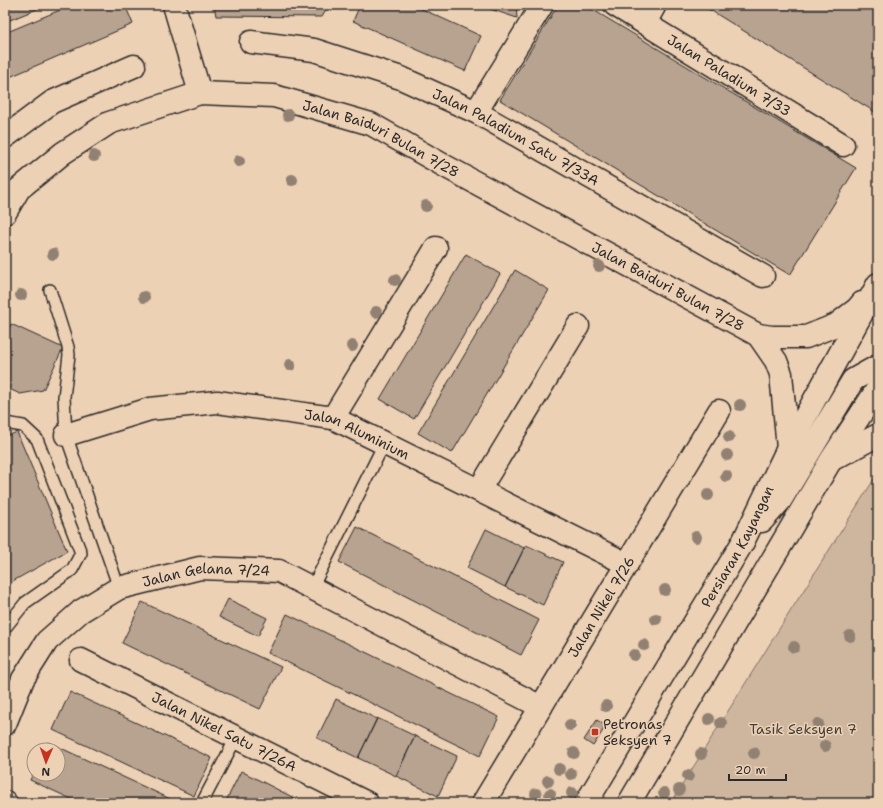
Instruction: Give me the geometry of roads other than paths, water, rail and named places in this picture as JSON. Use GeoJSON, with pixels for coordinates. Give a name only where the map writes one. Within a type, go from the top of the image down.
{"type":"FeatureCollection","features":[{"type":"Feature","properties":{"kind":"street"},"geometry":{"type":"LineString","coordinates":[[174,5],[200,93]]}},
{"type":"Feature","properties":{"kind":"street"},"geometry":{"type":"LineString","coordinates":[[476,112],[542,5]]}},
{"type":"Feature","properties":{"kind":"street","name":"Jalan Paladium 7/33"},"geometry":{"type":"LineString","coordinates":[[615,5],[650,14],[843,145]]}},
{"type":"Feature","properties":{"kind":"street","name":"Jalan Paladium Satu 7/33A"},"geometry":{"type":"LineString","coordinates":[[251,42],[314,50],[401,78],[476,112],[763,276]]}},
{"type":"Feature","properties":{"kind":"street"},"geometry":{"type":"LineString","coordinates":[[5,137],[52,102],[134,66]]}},
{"type":"Feature","properties":{"kind":"street","name":"Jalan Baiduri Bulan 7/28"},"geometry":{"type":"LineString","coordinates":[[5,213],[20,189],[63,153],[110,123],[200,93],[274,96],[371,124],[758,335]]}},
{"type":"Feature","properties":{"kind":"street"},"geometry":{"type":"LineString","coordinates":[[333,418],[436,248]]}},
{"type":"Feature","properties":{"kind":"street"},"geometry":{"type":"LineString","coordinates":[[758,335],[772,337],[806,337],[836,325],[857,309],[877,287]]}},
{"type":"Feature","properties":{"kind":"street","name":"Persiaran Kayangan"},"geometry":{"type":"LineString","coordinates":[[586,803],[743,542],[788,448],[877,287]]}},
{"type":"Feature","properties":{"kind":"street"},"geometry":{"type":"LineString","coordinates":[[479,490],[578,326]]}},
{"type":"Feature","properties":{"kind":"street"},"geometry":{"type":"LineString","coordinates":[[758,335],[776,361],[781,374],[788,448]]}},
{"type":"Feature","properties":{"kind":"street"},"geometry":{"type":"LineString","coordinates":[[743,542],[780,501],[853,380],[878,366]]}},
{"type":"Feature","properties":{"kind":"street"},"geometry":{"type":"LineString","coordinates":[[629,803],[831,460],[878,388]]}},
{"type":"Feature","properties":{"kind":"street","name":"Jalan Aluminium"},"geometry":{"type":"LineString","coordinates":[[66,435],[150,409],[217,402],[333,418],[627,564]]}},
{"type":"Feature","properties":{"kind":"street","name":"Jalan Nikel 7/26"},"geometry":{"type":"LineString","coordinates":[[483,803],[719,411]]}},
{"type":"Feature","properties":{"kind":"street"},"geometry":{"type":"LineString","coordinates":[[831,460],[878,434]]}},
{"type":"Feature","properties":{"kind":"street","name":"Jalan Gelana 7/24"},"geometry":{"type":"LineString","coordinates":[[5,724],[23,679],[47,641],[82,611],[119,588],[200,568],[279,571],[541,707]]}},
{"type":"Feature","properties":{"kind":"street","name":"Jalan Nikel Satu 7/26A"},"geometry":{"type":"LineString","coordinates":[[81,660],[367,803]]}},
{"type":"Feature","properties":{"kind":"lane"},"geometry":{"type":"LineString","coordinates":[[50,290],[68,347],[69,355],[64,408],[66,435],[119,588]]}},
{"type":"Feature","properties":{"kind":"lane"},"geometry":{"type":"LineString","coordinates":[[5,423],[23,426],[37,439],[81,554],[72,570],[25,602],[5,628]]}},
{"type":"Feature","properties":{"kind":"lane"},"geometry":{"type":"LineString","coordinates":[[312,588],[384,444]]}},
{"type":"Feature","properties":{"kind":"lane"},"geometry":{"type":"LineString","coordinates":[[202,803],[236,738]]}},
{"type":"Feature","properties":{"kind":"place","name":"Petronas Seksyen 7"},"geometry":{"type":"Point","coordinates":[595,732]}},
{"type":"Feature","properties":{"kind":"park label","name":"Tasik Seksyen 7"},"geometry":{"type":"Point","coordinates":[803,729]}}]}
